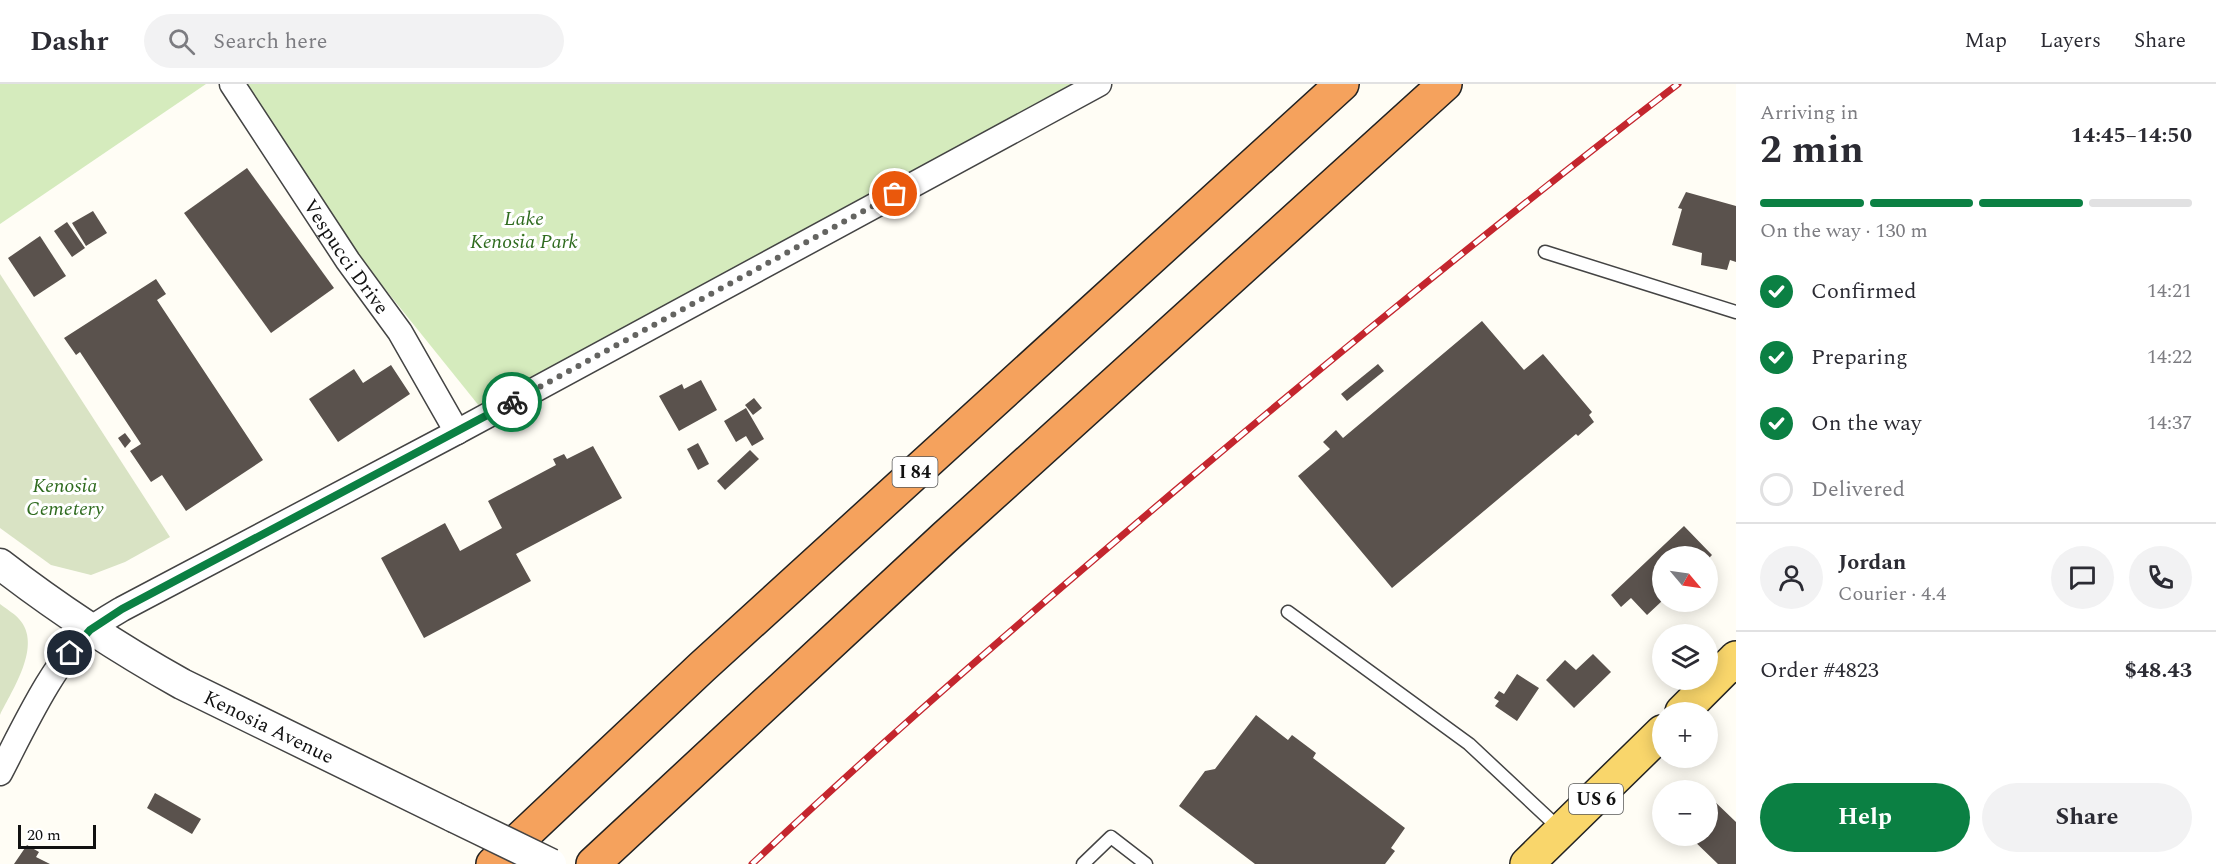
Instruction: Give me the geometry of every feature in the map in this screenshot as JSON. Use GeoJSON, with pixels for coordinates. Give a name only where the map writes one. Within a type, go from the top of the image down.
{"type":"FeatureCollection","features":[{"type":"Feature","properties":{"kind":"highway","name":"I 84"},"geometry":{"type":"LineString","coordinates":[[493,864],[737,634],[1342,84]]}},
{"type":"Feature","properties":{"kind":"highway"},"geometry":{"type":"LineString","coordinates":[[593,864],[945,537],[1445,84]]}},
{"type":"Feature","properties":{"kind":"main road"},"geometry":{"type":"LineString","coordinates":[[1694,702],[1732,671]]}},
{"type":"Feature","properties":{"kind":"main road","name":"US 6"},"geometry":{"type":"LineString","coordinates":[[1527,864],[1652,742]]}},
{"type":"Feature","properties":{"kind":"street","name":"Vespucci Drive"},"geometry":{"type":"LineString","coordinates":[[232,84],[348,261],[400,332],[457,432]]}},
{"type":"Feature","properties":{"kind":"street"},"geometry":{"type":"LineString","coordinates":[[0,772],[45,691],[70,653],[90,630],[132,603],[457,432],[1099,84]]}},
{"type":"Feature","properties":{"kind":"street","name":"Kenosia Avenue"},"geometry":{"type":"LineString","coordinates":[[0,564],[90,630],[182,684],[551,864]]}},
{"type":"Feature","properties":{"kind":"lane"},"geometry":{"type":"LineString","coordinates":[[1545,252],[1736,312]]}},
{"type":"Feature","properties":{"kind":"lane"},"geometry":{"type":"LineString","coordinates":[[1288,612],[1468,744],[1562,831]]}},
{"type":"Feature","properties":{"kind":"lane"},"geometry":{"type":"LineString","coordinates":[[1083,864],[1111,837],[1146,864]]}},
{"type":"Feature","properties":{"kind":"green space"},"geometry":{"type":"Polygon","coordinates":[[[0,84],[206,84],[0,224],[0,84]]]}},
{"type":"Feature","properties":{"kind":"green space","name":"Lake Kenosia Park"},"geometry":{"type":"Polygon","coordinates":[[[220,84],[1113,84],[925,191],[484,412],[220,84]]]}},
{"type":"Feature","properties":{"kind":"green space","name":"Kenosia Cemetery"},"geometry":{"type":"Polygon","coordinates":[[[0,274],[170,537],[125,562],[91,575],[51,565],[0,528],[0,274]]]}},
{"type":"Feature","properties":{"kind":"green space"},"geometry":{"type":"Polygon","coordinates":[[[0,604],[19,619],[26,630],[28,641],[23,667],[0,715],[0,604]]]}},
{"type":"Feature","properties":{"kind":"building"},"geometry":{"type":"Polygon","coordinates":[[[247,168],[334,288],[271,333],[184,213],[247,168]]]}},
{"type":"Feature","properties":{"kind":"building"},"geometry":{"type":"Polygon","coordinates":[[[1686,192],[1736,206],[1736,262],[1730,260],[1727,270],[1701,265],[1702,253],[1672,245],[1682,209],[1678,208],[1686,192]]]}},
{"type":"Feature","properties":{"kind":"building"},"geometry":{"type":"Polygon","coordinates":[[[93,211],[107,233],[86,246],[72,223],[93,211]]]}},
{"type":"Feature","properties":{"kind":"building"},"geometry":{"type":"Polygon","coordinates":[[[67,222],[85,248],[72,257],[54,231],[67,222]]]}},
{"type":"Feature","properties":{"kind":"building"},"geometry":{"type":"Polygon","coordinates":[[[40,236],[66,276],[34,297],[8,258],[40,236]]]}},
{"type":"Feature","properties":{"kind":"building"},"geometry":{"type":"Polygon","coordinates":[[[156,279],[166,294],[157,300],[263,460],[186,511],[162,475],[151,482],[130,451],[141,444],[80,352],[76,355],[64,338],[156,279]]]}},
{"type":"Feature","properties":{"kind":"building"},"geometry":{"type":"Polygon","coordinates":[[[1482,321],[1524,370],[1543,354],[1592,412],[1589,415],[1594,422],[1578,436],[1576,434],[1392,588],[1298,476],[1330,449],[1323,442],[1336,430],[1343,438],[1482,321]]]}},
{"type":"Feature","properties":{"kind":"building"},"geometry":{"type":"Polygon","coordinates":[[[1378,364],[1384,371],[1347,401],[1341,394],[1378,364]]]}},
{"type":"Feature","properties":{"kind":"building"},"geometry":{"type":"Polygon","coordinates":[[[391,365],[410,394],[338,442],[309,399],[354,369],[363,383],[391,365]]]}},
{"type":"Feature","properties":{"kind":"building"},"geometry":{"type":"Polygon","coordinates":[[[701,380],[717,410],[679,431],[659,396],[682,384],[684,389],[701,380]]]}},
{"type":"Feature","properties":{"kind":"building"},"geometry":{"type":"Polygon","coordinates":[[[754,398],[762,408],[753,415],[745,405],[754,398]]]}},
{"type":"Feature","properties":{"kind":"building"},"geometry":{"type":"Polygon","coordinates":[[[746,408],[764,439],[752,446],[746,436],[736,442],[724,421],[746,408]]]}},
{"type":"Feature","properties":{"kind":"building"},"geometry":{"type":"Polygon","coordinates":[[[125,433],[131,441],[125,448],[118,438],[125,433]]]}},
{"type":"Feature","properties":{"kind":"building"},"geometry":{"type":"Polygon","coordinates":[[[698,443],[709,464],[698,470],[687,449],[698,443]]]}},
{"type":"Feature","properties":{"kind":"building"},"geometry":{"type":"Polygon","coordinates":[[[593,446],[622,498],[516,554],[531,581],[424,638],[381,558],[445,523],[460,551],[502,528],[488,501],[556,465],[553,459],[564,454],[567,459],[593,446]]]}},
{"type":"Feature","properties":{"kind":"building"},"geometry":{"type":"Polygon","coordinates":[[[750,450],[759,459],[725,490],[717,481],[750,450]]]}},
{"type":"Feature","properties":{"kind":"building"},"geometry":{"type":"Polygon","coordinates":[[[1684,526],[1703,546],[1663,546],[1684,526]]]}},
{"type":"Feature","properties":{"kind":"building"},"geometry":{"type":"Polygon","coordinates":[[[1652,556],[1652,610],[1647,615],[1631,598],[1621,607],[1611,595],[1652,556]]]}},
{"type":"Feature","properties":{"kind":"building"},"geometry":{"type":"Polygon","coordinates":[[[1593,654],[1611,672],[1574,708],[1546,680],[1565,660],[1576,670],[1593,654]]]}},
{"type":"Feature","properties":{"kind":"building"},"geometry":{"type":"Polygon","coordinates":[[[1517,674],[1539,688],[1517,721],[1495,706],[1499,701],[1494,698],[1499,691],[1504,694],[1517,674]]]}},
{"type":"Feature","properties":{"kind":"building"},"geometry":{"type":"Polygon","coordinates":[[[1256,715],[1288,740],[1292,735],[1316,753],[1313,758],[1405,828],[1391,848],[1395,851],[1385,864],[1255,864],[1179,806],[1205,771],[1215,769],[1256,715]]]}},
{"type":"Feature","properties":{"kind":"building"},"geometry":{"type":"Polygon","coordinates":[[[155,793],[201,819],[192,834],[147,808],[155,793]]]}},
{"type":"Feature","properties":{"kind":"building"},"geometry":{"type":"Polygon","coordinates":[[[1718,805],[1736,822],[1736,864],[1718,864],[1699,846],[1718,846],[1718,805]]]}},
{"type":"Feature","properties":{"kind":"building"},"geometry":{"type":"Polygon","coordinates":[[[27,845],[39,852],[36,857],[50,864],[14,864],[27,845]]]}},
{"type":"Feature","properties":{"kind":"railway"},"geometry":{"type":"LineString","coordinates":[[752,864],[969,668],[1190,478],[1432,278],[1678,84]]}},
{"type":"Feature","properties":{"kind":"way so far"},"geometry":{"type":"LineString","coordinates":[[512,402],[895,194]]}},
{"type":"Feature","properties":{"kind":"route"},"geometry":{"type":"LineString","coordinates":[[70,653],[90,630],[122,609],[512,402]]}}]}
